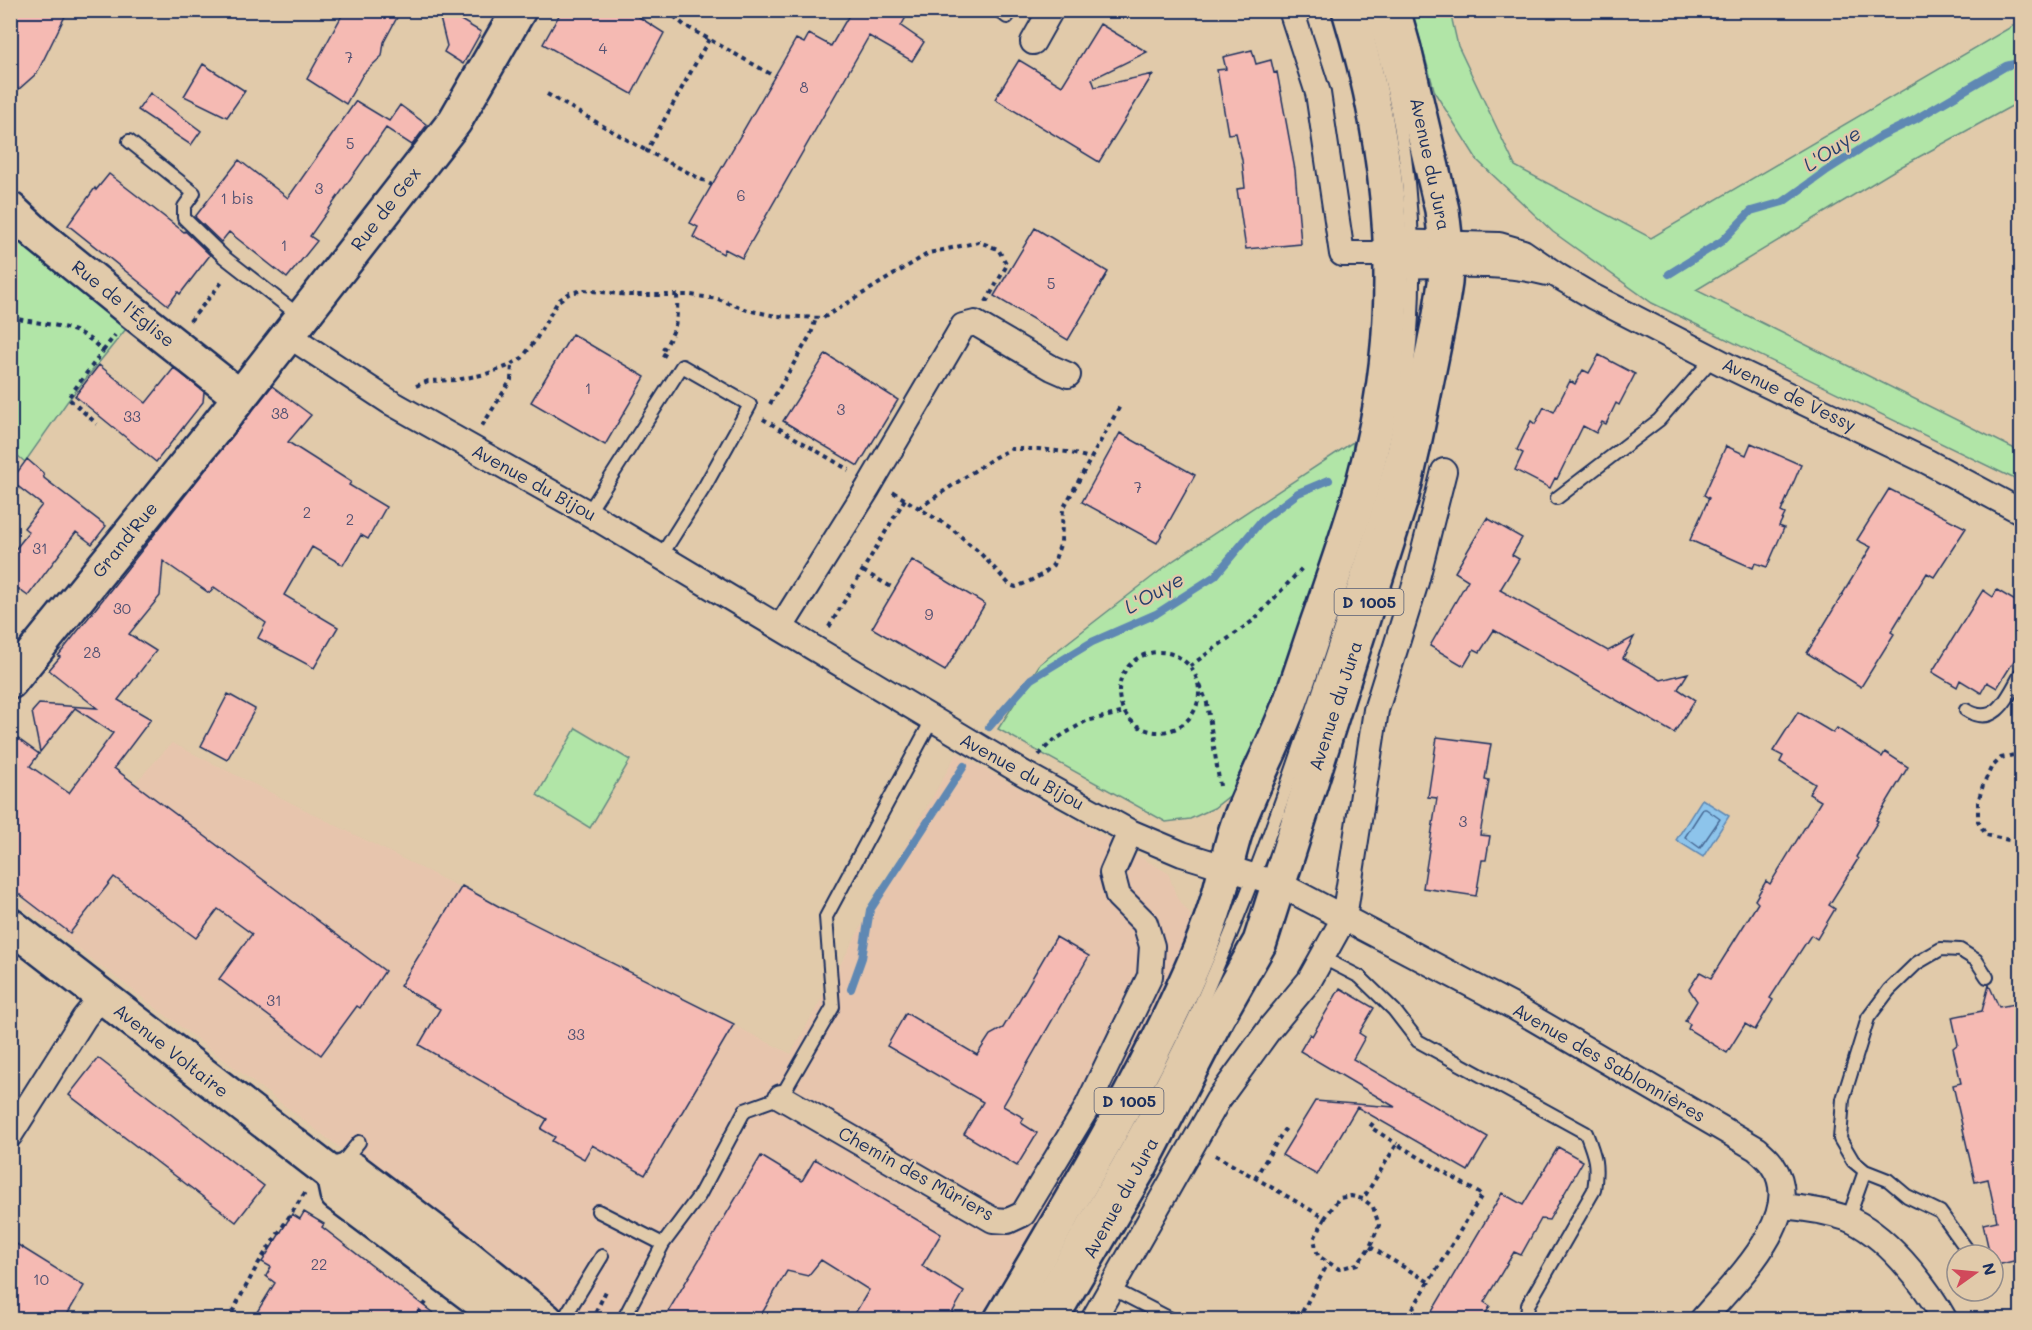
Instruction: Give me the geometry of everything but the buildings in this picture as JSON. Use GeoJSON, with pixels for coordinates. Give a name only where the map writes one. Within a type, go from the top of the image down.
{"type":"FeatureCollection","features":[{"type":"Feature","properties":{"kind":"main road","name":"Rue de Gex"},"geometry":{"type":"LineString","coordinates":[[239,396],[455,121],[519,10]]}},
{"type":"Feature","properties":{"kind":"main road","name":"Avenue du Jura"},"geometry":{"type":"LineString","coordinates":[[1050,1320],[1140,1167],[1213,1024],[1254,954],[1265,930],[1239,820],[1287,710],[1362,490],[1373,443],[1386,364],[1400,254],[1381,140],[1363,54],[1349,10]]}},
{"type":"Feature","properties":{"kind":"main road","name":"Avenue du Jura"},"geometry":{"type":"LineString","coordinates":[[1001,1320],[1126,1106],[1198,954],[1216,905],[1252,876],[1402,496],[1431,362],[1447,255],[1442,210],[1393,10]]}},
{"type":"Feature","properties":{"kind":"main road","name":"Rue de l'Église"},"geometry":{"type":"LineString","coordinates":[[10,209],[116,299],[239,396]]}},
{"type":"Feature","properties":{"kind":"main road","name":"Grand'Rue"},"geometry":{"type":"LineString","coordinates":[[10,682],[212,433],[239,396]]}},
{"type":"Feature","properties":{"kind":"main road","name":"Avenue Voltaire"},"geometry":{"type":"LineString","coordinates":[[10,925],[326,1170],[337,1194],[505,1320]]}},
{"type":"Feature","properties":{"kind":"main road"},"geometry":{"type":"LineString","coordinates":[[326,1170],[352,1169],[546,1320]]}},
{"type":"Feature","properties":{"kind":"street"},"geometry":{"type":"LineString","coordinates":[[1033,42],[1051,10]]}},
{"type":"Feature","properties":{"kind":"street","name":"Avenue de Vessy"},"geometry":{"type":"LineString","coordinates":[[1291,10],[1318,93],[1342,254],[1447,255],[1499,246],[1515,249],[1532,256],[1558,276],[1713,358],[1928,462],[2022,512]]}},
{"type":"Feature","properties":{"kind":"street"},"geometry":{"type":"LineString","coordinates":[[780,627],[872,480],[963,326],[975,323],[1068,375]]}},
{"type":"Feature","properties":{"kind":"street","name":"Avenue du Bijou"},"geometry":{"type":"LineString","coordinates":[[295,327],[390,402],[588,513],[1023,773],[1130,832],[1182,854],[1252,876]]}},
{"type":"Feature","properties":{"kind":"street","name":"Avenue du Jura"},"geometry":{"type":"LineString","coordinates":[[1093,1320],[1218,1100],[1271,1027],[1309,981],[1344,918],[1376,710],[1416,582],[1444,471]]}},
{"type":"Feature","properties":{"kind":"street","name":"Chemin des Mûriers"},"geometry":{"type":"LineString","coordinates":[[781,1097],[993,1220],[1008,1221],[1023,1214],[1085,1110],[1150,976],[1152,946],[1145,923],[1118,896],[1112,873],[1130,832]]}},
{"type":"Feature","properties":{"kind":"street","name":"Avenue des Sablonnières"},"geometry":{"type":"LineString","coordinates":[[1252,876],[1344,918],[1512,1006],[1757,1149],[1773,1166],[1781,1185],[1782,1206]]}},
{"type":"Feature","properties":{"kind":"street"},"geometry":{"type":"LineString","coordinates":[[10,1135],[84,1018],[101,997]]}},
{"type":"Feature","properties":{"kind":"street"},"geometry":{"type":"LineString","coordinates":[[1702,1320],[1766,1242],[1777,1222],[1782,1206],[1817,1210],[1848,1219],[1875,1236],[1896,1254],[1928,1290],[1945,1320]]}},
{"type":"Feature","properties":{"kind":"lane"},"geometry":{"type":"LineString","coordinates":[[998,10],[1007,18],[1012,10]]}},
{"type":"Feature","properties":{"kind":"lane"},"geometry":{"type":"LineString","coordinates":[[1371,10],[1398,112],[1410,196],[1400,254]]}},
{"type":"Feature","properties":{"kind":"lane"},"geometry":{"type":"LineString","coordinates":[[129,141],[194,192],[184,207],[184,218],[295,327]]}},
{"type":"Feature","properties":{"kind":"lane"},"geometry":{"type":"LineString","coordinates":[[1557,498],[1659,420],[1713,358]]}},
{"type":"Feature","properties":{"kind":"lane"},"geometry":{"type":"LineString","coordinates":[[588,513],[682,366],[750,405],[705,486],[661,556]]}},
{"type":"Feature","properties":{"kind":"lane"},"geometry":{"type":"LineString","coordinates":[[1966,710],[1983,716],[1991,715],[2000,708],[2022,672]]}},
{"type":"Feature","properties":{"kind":"lane"},"geometry":{"type":"LineString","coordinates":[[623,1320],[663,1244],[699,1197],[745,1110],[781,1097],[833,1007],[826,917],[932,720]]}},
{"type":"Feature","properties":{"kind":"lane"},"geometry":{"type":"LineString","coordinates":[[1026,1320],[1111,1177],[1163,1082],[1233,930],[1252,876]]}},
{"type":"Feature","properties":{"kind":"lane"},"geometry":{"type":"LineString","coordinates":[[1962,1243],[1940,1212],[1908,1196],[1888,1180],[1865,1171],[1853,1161],[1840,1139],[1843,1099],[1868,1018],[1889,990],[1917,963],[1941,948],[1960,950],[1976,960],[1987,977]]}},
{"type":"Feature","properties":{"kind":"lane"},"geometry":{"type":"LineString","coordinates":[[1323,958],[1360,977],[1394,1010],[1418,1041],[1586,1133],[1594,1151],[1597,1170],[1594,1190],[1528,1305],[1527,1320]]}},
{"type":"Feature","properties":{"kind":"lane"},"geometry":{"type":"LineString","coordinates":[[326,1170],[359,1142]]}},
{"type":"Feature","properties":{"kind":"lane"},"geometry":{"type":"LineString","coordinates":[[1848,1219],[1865,1171]]}},
{"type":"Feature","properties":{"kind":"lane"},"geometry":{"type":"LineString","coordinates":[[598,1210],[663,1244]]}},
{"type":"Feature","properties":{"kind":"lane"},"geometry":{"type":"LineString","coordinates":[[563,1320],[602,1256]]}},
{"type":"Feature","properties":{"kind":"lane"},"geometry":{"type":"LineString","coordinates":[[1111,1288],[1173,1320]]}},
{"type":"Feature","properties":{"kind":"path"},"geometry":{"type":"LineString","coordinates":[[667,10],[684,25],[774,76]]}},
{"type":"Feature","properties":{"kind":"path"},"geometry":{"type":"LineString","coordinates":[[647,151],[709,39]]}},
{"type":"Feature","properties":{"kind":"path"},"geometry":{"type":"LineString","coordinates":[[547,94],[647,151],[712,184]]}},
{"type":"Feature","properties":{"kind":"path"},"geometry":{"type":"LineString","coordinates":[[390,402],[428,381],[456,380],[486,374],[522,358],[535,341],[558,301],[570,293],[584,290],[629,295],[677,295],[718,299],[747,310],[776,316],[823,318],[840,310],[929,253],[979,242],[998,249],[1007,265],[975,323]]}},
{"type":"Feature","properties":{"kind":"path"},"geometry":{"type":"LineString","coordinates":[[677,295],[678,319],[672,336],[661,353],[682,366]]}},
{"type":"Feature","properties":{"kind":"path"},"geometry":{"type":"LineString","coordinates":[[10,317],[30,323],[66,328],[86,336],[103,351],[68,398],[97,424]]}},
{"type":"Feature","properties":{"kind":"path"},"geometry":{"type":"LineString","coordinates":[[816,318],[811,334],[762,418],[852,472],[872,480],[905,499],[951,528],[981,554],[1010,585],[1017,587],[1043,574],[1053,565],[1060,542],[1063,509],[1120,405]]}},
{"type":"Feature","properties":{"kind":"path"},"geometry":{"type":"LineString","coordinates":[[471,447],[511,380],[512,363]]}},
{"type":"Feature","properties":{"kind":"path"},"geometry":{"type":"LineString","coordinates":[[919,508],[995,457],[1011,449],[1058,451],[1090,458]]}},
{"type":"Feature","properties":{"kind":"path"},"geometry":{"type":"LineString","coordinates":[[816,648],[905,499]]}},
{"type":"Feature","properties":{"kind":"path"},"geometry":{"type":"LineString","coordinates":[[1190,666],[1254,620],[1301,570],[1307,560]]}},
{"type":"Feature","properties":{"kind":"path"},"geometry":{"type":"LineString","coordinates":[[863,571],[895,589]]}},
{"type":"Feature","properties":{"kind":"path"},"geometry":{"type":"LineString","coordinates":[[1198,682],[1199,700],[1192,715],[1182,725],[1165,732],[1149,731],[1132,722],[1121,703],[1119,689],[1128,666],[1141,656],[1160,651],[1173,653],[1190,666],[1198,682],[1207,704],[1220,788]]}},
{"type":"Feature","properties":{"kind":"path"},"geometry":{"type":"LineString","coordinates":[[1023,773],[1051,742],[1086,721],[1125,712]]}},
{"type":"Feature","properties":{"kind":"path"},"geometry":{"type":"LineString","coordinates":[[2022,753],[2001,758],[1991,768],[1978,802],[1978,822],[1986,835],[2022,843]]}},
{"type":"Feature","properties":{"kind":"path"},"geometry":{"type":"LineString","coordinates":[[1372,1123],[1370,1127],[1482,1195],[1410,1313]]}},
{"type":"Feature","properties":{"kind":"path"},"geometry":{"type":"LineString","coordinates":[[1254,1178],[1284,1130],[1289,1134]]}},
{"type":"Feature","properties":{"kind":"path"},"geometry":{"type":"LineString","coordinates":[[1194,1142],[1325,1218]]}},
{"type":"Feature","properties":{"kind":"path"},"geometry":{"type":"LineString","coordinates":[[1363,1199],[1397,1144]]}},
{"type":"Feature","properties":{"kind":"path"},"geometry":{"type":"LineString","coordinates":[[228,1320],[258,1264],[308,1188],[326,1170]]}},
{"type":"Feature","properties":{"kind":"path"},"geometry":{"type":"LineString","coordinates":[[1351,1196],[1363,1199],[1373,1207],[1380,1225],[1370,1247],[1357,1264],[1339,1269],[1318,1256],[1314,1239],[1325,1218],[1339,1198],[1351,1196]]}},
{"type":"Feature","properties":{"kind":"path"},"geometry":{"type":"LineString","coordinates":[[1370,1247],[1430,1282]]}},
{"type":"Feature","properties":{"kind":"path"},"geometry":{"type":"LineString","coordinates":[[1298,1320],[1328,1263]]}},
{"type":"Feature","properties":{"kind":"shaded area"},"geometry":{"type":"Polygon","coordinates":[[[172,743],[791,1054],[957,753],[1168,873],[1177,898],[1190,914],[1192,944],[992,1319],[566,1320],[22,906],[172,743]]]}},
{"type":"Feature","properties":{"kind":"green space"},"geometry":{"type":"Polygon","coordinates":[[[1412,11],[1450,11],[1458,46],[1515,166],[1651,238],[2021,21],[2021,101],[1895,170],[1696,290],[2021,452],[2021,482],[1652,303],[1553,232],[1478,161],[1435,93],[1412,11]]]}},
{"type":"Feature","properties":{"kind":"green space"},"geometry":{"type":"Polygon","coordinates":[[[10,232],[126,329],[67,402],[25,462],[11,450],[10,232]]]}},
{"type":"Feature","properties":{"kind":"green space"},"geometry":{"type":"Polygon","coordinates":[[[1353,442],[1351,491],[1242,786],[1214,808],[1190,819],[1166,822],[998,729],[1040,664],[1174,560],[1353,442]]]}},
{"type":"Feature","properties":{"kind":"green space"},"geometry":{"type":"Polygon","coordinates":[[[576,728],[630,760],[590,828],[537,795],[576,728]]]}},
{"type":"Feature","properties":{"kind":"water"},"geometry":{"type":"Polygon","coordinates":[[[1702,799],[1729,816],[1703,857],[1676,840],[1702,799]]]}},
{"type":"Feature","properties":{"kind":"waterway","name":"L'Ouye"},"geometry":{"type":"LineString","coordinates":[[1669,274],[1722,241],[1751,211],[1783,202],[1881,136],[1914,120],[2006,66],[2022,62]]}},
{"type":"Feature","properties":{"kind":"waterway","name":"L'Ouye"},"geometry":{"type":"LineString","coordinates":[[989,727],[1031,679],[1092,642],[1156,614],[1215,576],[1261,521],[1298,493],[1329,480]]}},
{"type":"Feature","properties":{"kind":"waterway","name":"L'Ouye"},"geometry":{"type":"LineString","coordinates":[[851,989],[862,958],[870,910],[964,766]]}}]}
